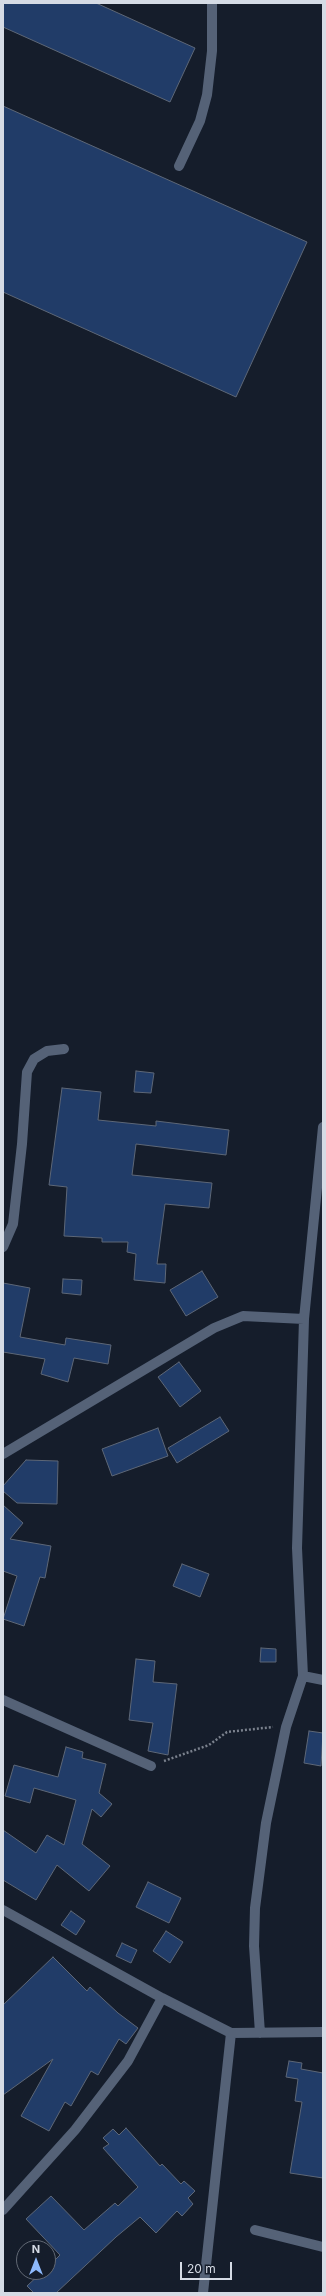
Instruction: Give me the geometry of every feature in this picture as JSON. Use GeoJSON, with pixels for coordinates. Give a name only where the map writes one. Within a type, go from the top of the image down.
{"type":"FeatureCollection","features":[{"type":"Feature","properties":{"kind":"street"},"geometry":{"type":"LineString","coordinates":[[179,166],[200,120],[207,96],[212,51],[212,3]]}},
{"type":"Feature","properties":{"kind":"street"},"geometry":{"type":"LineString","coordinates":[[3,1247],[13,1224],[22,1144],[27,1072],[34,1059],[47,1051],[64,1049]]}},
{"type":"Feature","properties":{"kind":"street"},"geometry":{"type":"LineString","coordinates":[[260,2033],[254,1946],[255,1908],[266,1823],[286,1727],[303,1676],[297,1548],[304,1319],[323,1127]]}},
{"type":"Feature","properties":{"kind":"street"},"geometry":{"type":"LineString","coordinates":[[3,1454],[214,1328],[243,1316],[304,1319]]}},
{"type":"Feature","properties":{"kind":"street"},"geometry":{"type":"LineString","coordinates":[[303,1676],[323,1680]]}},
{"type":"Feature","properties":{"kind":"street"},"geometry":{"type":"LineString","coordinates":[[3,1700],[151,1766]]}},
{"type":"Feature","properties":{"kind":"street"},"geometry":{"type":"LineString","coordinates":[[3,1910],[162,1998],[231,2033],[323,2032]]}},
{"type":"Feature","properties":{"kind":"street"},"geometry":{"type":"LineString","coordinates":[[3,2210],[75,2130],[128,2061],[162,1998]]}},
{"type":"Feature","properties":{"kind":"street"},"geometry":{"type":"LineString","coordinates":[[203,2293],[231,2033]]}},
{"type":"Feature","properties":{"kind":"street"},"geometry":{"type":"LineString","coordinates":[[255,2230],[323,2246]]}},
{"type":"Feature","properties":{"kind":"path"},"geometry":{"type":"LineString","coordinates":[[151,1766],[209,1745],[226,1732],[286,1727]]}},
{"type":"Feature","properties":{"kind":"building"},"geometry":{"type":"Polygon","coordinates":[[[3,3],[96,3],[195,48],[170,102],[3,27],[3,3]]]}},
{"type":"Feature","properties":{"kind":"building"},"geometry":{"type":"Polygon","coordinates":[[[3,106],[307,242],[236,397],[3,292],[3,106]]]}},
{"type":"Feature","properties":{"kind":"building"},"geometry":{"type":"Polygon","coordinates":[[[136,1071],[154,1073],[151,1093],[134,1092],[136,1071]]]}},
{"type":"Feature","properties":{"kind":"building"},"geometry":{"type":"Polygon","coordinates":[[[62,1088],[101,1092],[98,1120],[156,1126],[156,1121],[229,1130],[226,1155],[136,1144],[132,1175],[212,1183],[209,1208],[165,1204],[157,1264],[166,1264],[165,1283],[134,1280],[136,1254],[127,1252],[128,1242],[102,1242],[102,1238],[64,1236],[67,1187],[49,1185],[62,1088]]]}},
{"type":"Feature","properties":{"kind":"building"},"geometry":{"type":"Polygon","coordinates":[[[202,1271],[218,1297],[186,1316],[170,1290],[202,1271]]]}},
{"type":"Feature","properties":{"kind":"building"},"geometry":{"type":"Polygon","coordinates":[[[63,1279],[82,1280],[81,1295],[62,1293],[63,1279]]]}},
{"type":"Feature","properties":{"kind":"building"},"geometry":{"type":"Polygon","coordinates":[[[3,1283],[30,1288],[20,1337],[65,1345],[66,1338],[111,1345],[108,1364],[74,1358],[68,1382],[41,1374],[45,1359],[3,1352],[3,1283]]]}},
{"type":"Feature","properties":{"kind":"building"},"geometry":{"type":"Polygon","coordinates":[[[179,1362],[201,1391],[180,1407],[158,1377],[179,1362]]]}},
{"type":"Feature","properties":{"kind":"building"},"geometry":{"type":"Polygon","coordinates":[[[220,1417],[229,1431],[177,1463],[168,1448],[220,1417]]]}},
{"type":"Feature","properties":{"kind":"building"},"geometry":{"type":"Polygon","coordinates":[[[158,1428],[168,1456],[112,1476],[102,1449],[158,1428]]]}},
{"type":"Feature","properties":{"kind":"building"},"geometry":{"type":"Polygon","coordinates":[[[26,1460],[58,1461],[57,1504],[17,1503],[3,1491],[3,1486],[26,1460]]]}},
{"type":"Feature","properties":{"kind":"building"},"geometry":{"type":"Polygon","coordinates":[[[3,1505],[23,1523],[10,1539],[51,1546],[45,1578],[40,1577],[24,1626],[3,1619],[17,1576],[3,1571],[3,1505]]]}},
{"type":"Feature","properties":{"kind":"building"},"geometry":{"type":"Polygon","coordinates":[[[182,1564],[209,1574],[200,1597],[173,1586],[182,1564]]]}},
{"type":"Feature","properties":{"kind":"building"},"geometry":{"type":"Polygon","coordinates":[[[261,1648],[276,1649],[276,1662],[260,1662],[261,1648]]]}},
{"type":"Feature","properties":{"kind":"building"},"geometry":{"type":"Polygon","coordinates":[[[136,1659],[155,1661],[153,1682],[177,1684],[168,1755],[148,1751],[153,1723],[129,1720],[136,1659]]]}},
{"type":"Feature","properties":{"kind":"building"},"geometry":{"type":"Polygon","coordinates":[[[309,1731],[323,1733],[321,1766],[304,1763],[309,1731]]]}},
{"type":"Feature","properties":{"kind":"building"},"geometry":{"type":"Polygon","coordinates":[[[66,1747],[83,1752],[82,1758],[106,1764],[99,1793],[112,1804],[101,1817],[92,1809],[82,1844],[110,1866],[89,1891],[57,1865],[36,1900],[3,1880],[3,1830],[36,1853],[47,1835],[64,1845],[76,1800],[34,1788],[30,1803],[5,1796],[14,1765],[58,1777],[66,1747]]]}},
{"type":"Feature","properties":{"kind":"building"},"geometry":{"type":"Polygon","coordinates":[[[148,1882],[181,1898],[169,1923],[136,1907],[148,1882]]]}},
{"type":"Feature","properties":{"kind":"building"},"geometry":{"type":"Polygon","coordinates":[[[71,1911],[85,1921],[76,1935],[61,1925],[71,1911]]]}},
{"type":"Feature","properties":{"kind":"building"},"geometry":{"type":"Polygon","coordinates":[[[166,1931],[183,1942],[170,1963],[153,1951],[166,1931]]]}},
{"type":"Feature","properties":{"kind":"building"},"geometry":{"type":"Polygon","coordinates":[[[122,1943],[137,1950],[131,1963],[116,1956],[122,1943]]]}},
{"type":"Feature","properties":{"kind":"building"},"geometry":{"type":"Polygon","coordinates":[[[53,1957],[87,1991],[90,1987],[118,2013],[138,2028],[126,2044],[119,2039],[98,2075],[91,2071],[71,2106],[65,2102],[49,2131],[21,2116],[53,2059],[3,2095],[3,2005],[53,1957]]]}},
{"type":"Feature","properties":{"kind":"building"},"geometry":{"type":"Polygon","coordinates":[[[289,2061],[302,2063],[301,2069],[323,2073],[323,2178],[290,2173],[302,2102],[295,2101],[298,2079],[286,2077],[289,2061]]]}},
{"type":"Feature","properties":{"kind":"building"},"geometry":{"type":"Polygon","coordinates":[[[126,2128],[160,2166],[162,2164],[181,2184],[184,2181],[195,2191],[188,2198],[193,2204],[182,2216],[177,2211],[156,2233],[140,2217],[116,2237],[56,2293],[34,2293],[27,2286],[33,2280],[56,2280],[56,2259],[60,2255],[56,2251],[56,2240],[46,2240],[26,2219],[51,2196],[84,2230],[115,2203],[118,2206],[138,2187],[103,2148],[109,2144],[103,2138],[113,2129],[119,2135],[126,2128]]]}}]}
